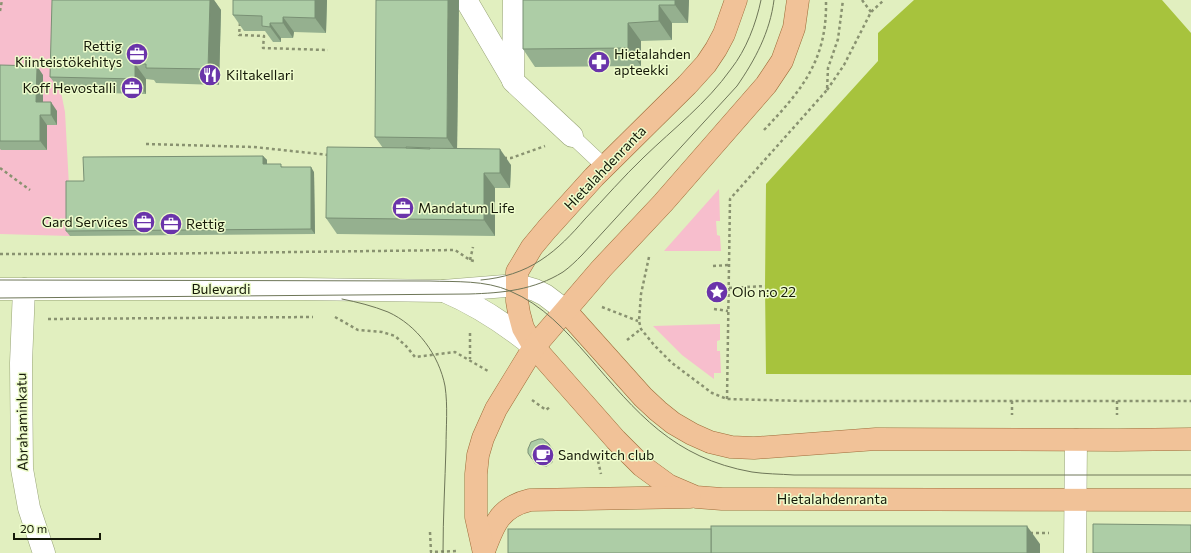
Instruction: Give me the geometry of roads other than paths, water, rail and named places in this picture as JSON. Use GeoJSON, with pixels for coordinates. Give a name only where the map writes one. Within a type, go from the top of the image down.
{"type":"FeatureCollection","features":[{"type":"Feature","properties":{"kind":"main road","name":"Hietalahdenranta"},"geometry":{"type":"LineString","coordinates":[[736,0],[724,34],[706,64],[687,85],[605,166],[552,224],[532,247],[517,272],[517,301],[519,313],[523,328],[534,347],[616,440],[642,466],[668,485],[696,497],[722,499],[1191,500]]}},
{"type":"Feature","properties":{"kind":"main road"},"geometry":{"type":"LineString","coordinates":[[484,552],[476,517],[476,474],[482,438],[492,416],[534,347],[601,269],[663,203],[766,85],[782,61],[794,28],[798,0]]}},
{"type":"Feature","properties":{"kind":"main road"},"geometry":{"type":"LineString","coordinates":[[566,311],[643,397],[658,411],[673,423],[692,434],[710,442],[731,447],[754,448],[876,439],[1191,439]]}},
{"type":"Feature","properties":{"kind":"main road"},"geometry":{"type":"LineString","coordinates":[[484,552],[492,529],[497,520],[510,507],[530,500],[696,497]]}},
{"type":"Feature","properties":{"kind":"street"},"geometry":{"type":"LineString","coordinates":[[466,0],[514,81],[572,136]]}},
{"type":"Feature","properties":{"kind":"street"},"geometry":{"type":"LineString","coordinates":[[514,0],[514,81]]}},
{"type":"Feature","properties":{"kind":"street","name":"Bulevardi"},"geometry":{"type":"LineString","coordinates":[[0,289],[325,289],[443,291],[518,285],[535,290],[566,311]]}},
{"type":"Feature","properties":{"kind":"street","name":"Abrahaminkatu"},"geometry":{"type":"LineString","coordinates":[[24,289],[21,399],[22,468],[29,508],[44,553]]}},
{"type":"Feature","properties":{"kind":"street","name":"Bulevardi"},"geometry":{"type":"LineString","coordinates":[[443,291],[470,303],[487,313],[534,347]]}},
{"type":"Feature","properties":{"kind":"street"},"geometry":{"type":"LineString","coordinates":[[1075,543],[1076,440]]}},
{"type":"Feature","properties":{"kind":"lane"},"geometry":{"type":"LineString","coordinates":[[572,136],[605,166]]}},
{"type":"Feature","properties":{"kind":"tram line"},"geometry":{"type":"LineString","coordinates":[[481,280],[505,276],[527,268],[547,256],[570,236],[629,172],[701,104],[722,81],[746,45],[761,0]]}},
{"type":"Feature","properties":{"kind":"tram line"},"geometry":{"type":"LineString","coordinates":[[0,298],[469,294],[494,293],[529,287],[541,283],[563,272],[582,255],[737,86],[756,56],[761,45],[769,23],[774,0]]}},
{"type":"Feature","properties":{"kind":"tram line"},"geometry":{"type":"LineString","coordinates":[[0,280],[430,281],[481,283],[500,287],[533,303],[553,319],[571,337],[623,396],[659,430],[678,444],[700,456],[724,465],[752,472],[794,475],[1191,475]]}},
{"type":"Feature","properties":{"kind":"tram line"},"geometry":{"type":"LineString","coordinates":[[342,299],[377,308],[399,318],[425,342],[438,363],[445,386],[447,416],[443,553]]}},
{"type":"Feature","properties":{"kind":"place","name":"Rettig Kiinteistökehitys"},"geometry":{"type":"Point","coordinates":[137,54]}},
{"type":"Feature","properties":{"kind":"place","name":"Hietalahden apteekki"},"geometry":{"type":"Point","coordinates":[599,62]}},
{"type":"Feature","properties":{"kind":"place","name":"Kiltakellari"},"geometry":{"type":"Point","coordinates":[210,75]}},
{"type":"Feature","properties":{"kind":"place","name":"Koff Hevostalli"},"geometry":{"type":"Point","coordinates":[132,88]}},
{"type":"Feature","properties":{"kind":"place","name":"Mandatum Life"},"geometry":{"type":"Point","coordinates":[403,208]}},
{"type":"Feature","properties":{"kind":"place","name":"Gard Services"},"geometry":{"type":"Point","coordinates":[144,222]}},
{"type":"Feature","properties":{"kind":"place","name":"Rettig"},"geometry":{"type":"Point","coordinates":[171,224]}},
{"type":"Feature","properties":{"kind":"place","name":"Olo n:o 22"},"geometry":{"type":"Point","coordinates":[717,292]}},
{"type":"Feature","properties":{"kind":"place","name":"Sandwitch club"},"geometry":{"type":"Point","coordinates":[543,455]}}]}
